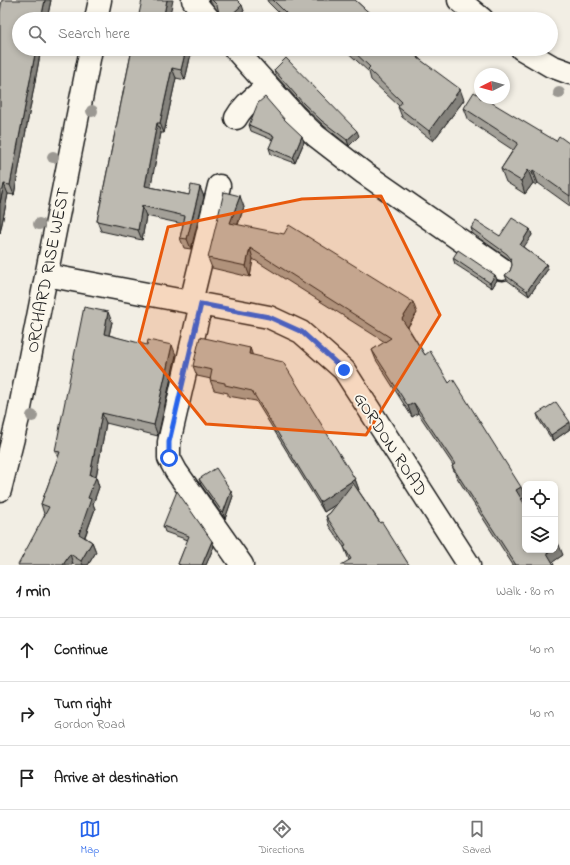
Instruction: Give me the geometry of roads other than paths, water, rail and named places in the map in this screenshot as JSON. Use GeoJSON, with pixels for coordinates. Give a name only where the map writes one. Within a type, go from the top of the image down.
{"type":"FeatureCollection","features":[{"type":"Feature","properties":{"kind":"street"},"geometry":{"type":"LineString","coordinates":[[97,12],[100,0]]}},
{"type":"Feature","properties":{"kind":"street"},"geometry":{"type":"LineString","coordinates":[[193,0],[204,12]]}},
{"type":"Feature","properties":{"kind":"street"},"geometry":{"type":"LineString","coordinates":[[459,0],[474,12]]}},
{"type":"Feature","properties":{"kind":"street","name":"ORCHARD RISE WEST"},"geometry":{"type":"LineString","coordinates":[[0,490],[18,418],[90,56]]}},
{"type":"Feature","properties":{"kind":"street"},"geometry":{"type":"LineString","coordinates":[[241,56],[296,117],[337,153],[393,194],[502,269]]}},
{"type":"Feature","properties":{"kind":"street"},"geometry":{"type":"LineString","coordinates":[[534,56],[551,66],[570,73]]}},
{"type":"Feature","properties":{"kind":"street"},"geometry":{"type":"LineString","coordinates":[[236,118],[239,112],[267,86]]}},
{"type":"Feature","properties":{"kind":"street"},"geometry":{"type":"LineString","coordinates":[[219,186],[169,442],[169,458],[176,471],[242,565]]}},
{"type":"Feature","properties":{"kind":"street","name":"GORDON ROAD"},"geometry":{"type":"LineString","coordinates":[[46,275],[269,317],[302,332],[344,370],[469,565]]}}]}
